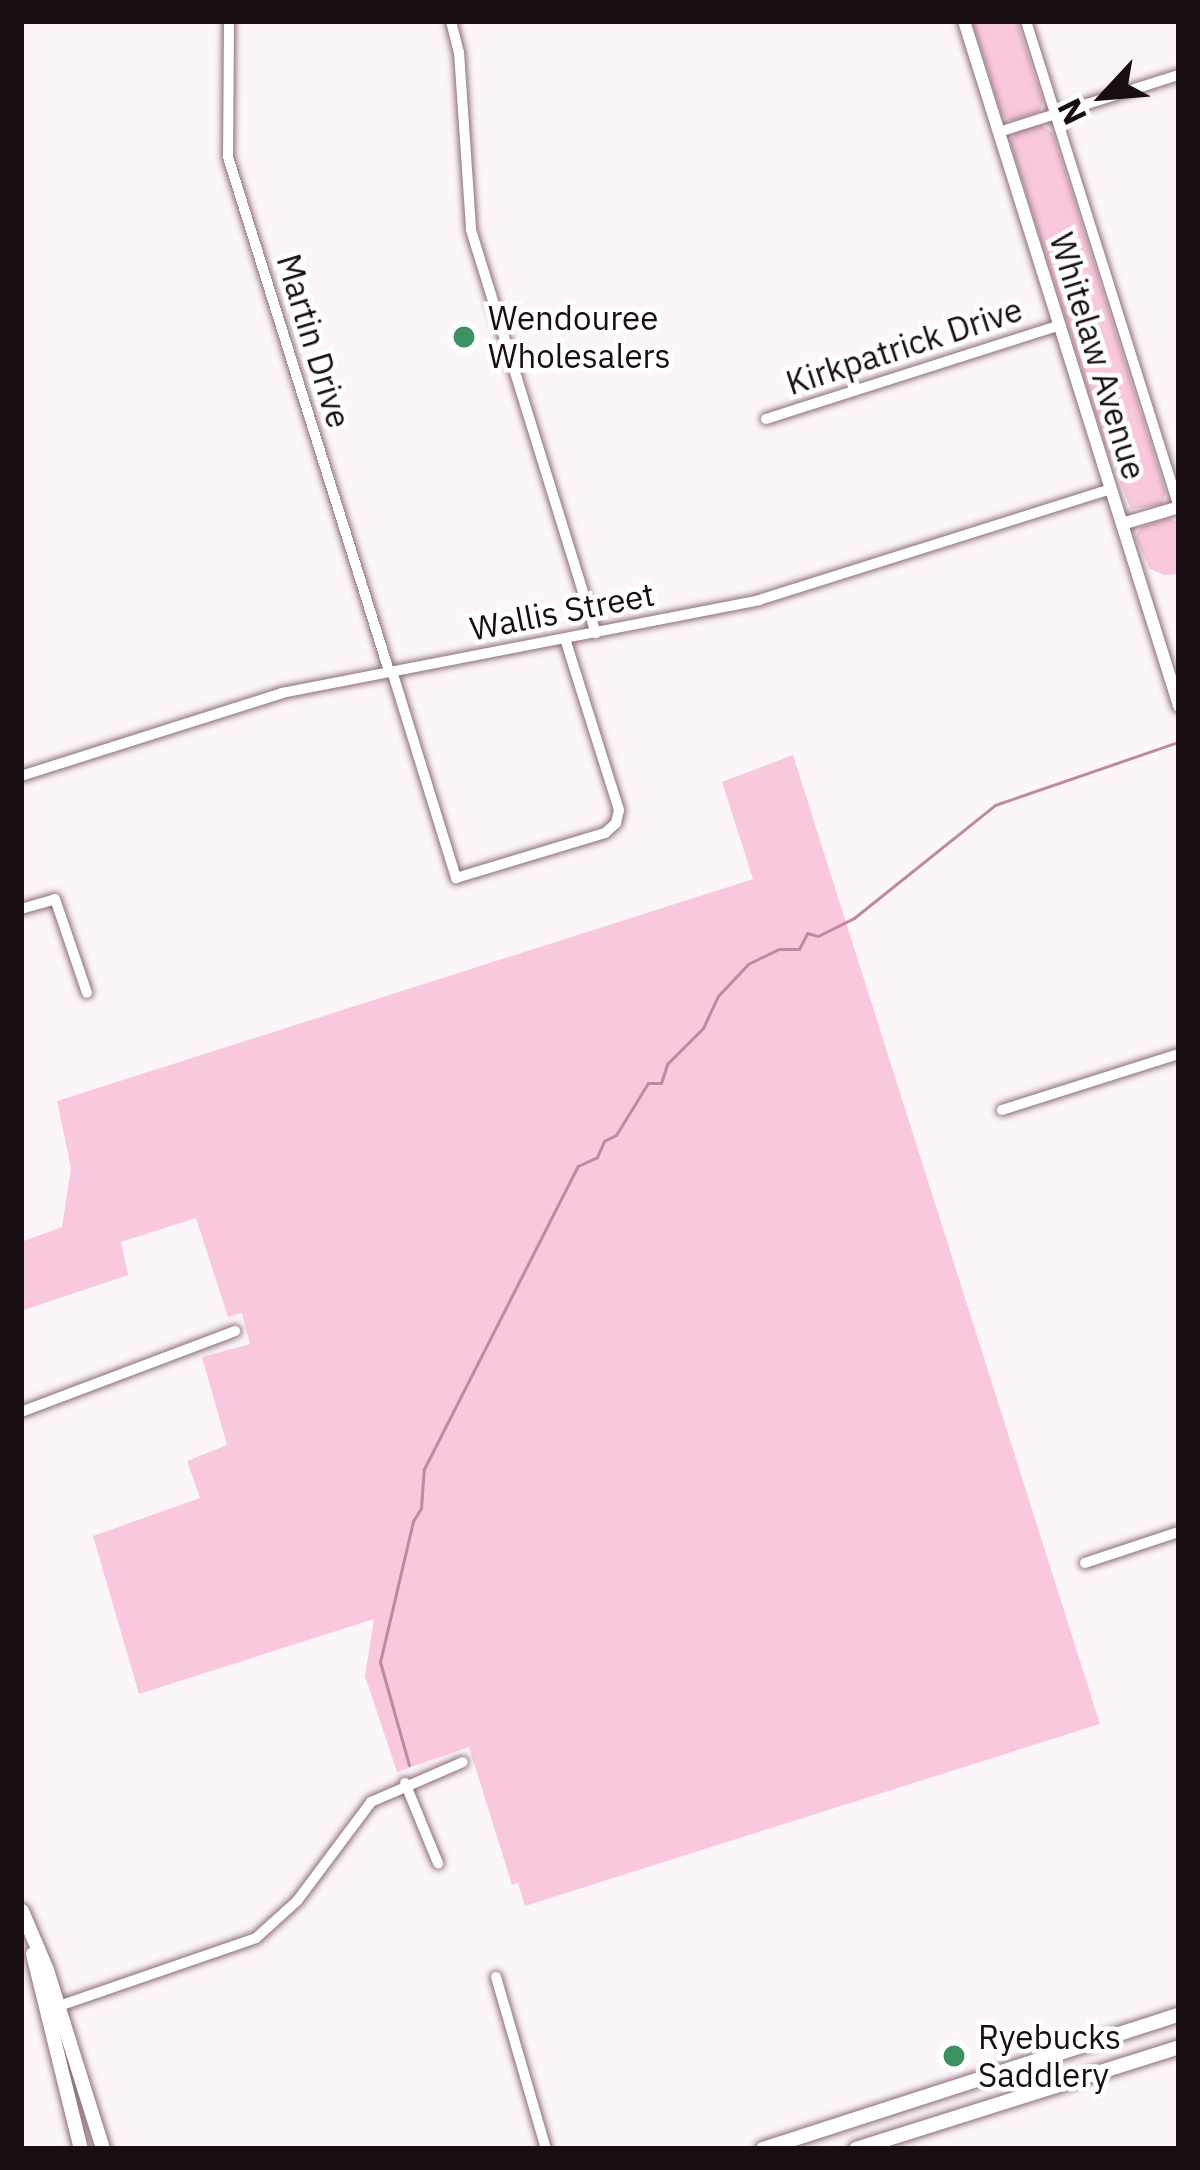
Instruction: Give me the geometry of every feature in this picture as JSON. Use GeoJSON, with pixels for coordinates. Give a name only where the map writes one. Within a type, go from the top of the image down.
{"type":"FeatureCollection","features":[{"type":"Feature","properties":{"kind":"main road"},"geometry":{"type":"LineString","coordinates":[[21,1910],[104,2149]]}},
{"type":"Feature","properties":{"kind":"main road"},"geometry":{"type":"LineString","coordinates":[[21,1910],[63,2086],[85,2149]]}},
{"type":"Feature","properties":{"kind":"main road"},"geometry":{"type":"LineString","coordinates":[[58,2006],[53,2012],[63,2086]]}},
{"type":"Feature","properties":{"kind":"main road"},"geometry":{"type":"LineString","coordinates":[[763,2149],[1179,2015]]}},
{"type":"Feature","properties":{"kind":"main road"},"geometry":{"type":"LineString","coordinates":[[856,2149],[1179,2047]]}},
{"type":"Feature","properties":{"kind":"main road"},"geometry":{"type":"LineString","coordinates":[[85,2149],[86,2130],[94,2121]]}},
{"type":"Feature","properties":{"kind":"street","name":"Martin Drive"},"geometry":{"type":"LineString","coordinates":[[229,21],[228,157],[456,878],[604,833],[616,823],[619,810],[565,639]]}},
{"type":"Feature","properties":{"kind":"street"},"geometry":{"type":"LineString","coordinates":[[451,21],[460,52],[471,230],[596,633]]}},
{"type":"Feature","properties":{"kind":"street","name":"Whitelaw Avenue"},"geometry":{"type":"LineString","coordinates":[[964,21],[1179,706]]}},
{"type":"Feature","properties":{"kind":"street","name":"Whitelaw Avenue"},"geometry":{"type":"LineString","coordinates":[[1026,21],[1179,507]]}},
{"type":"Feature","properties":{"kind":"street"},"geometry":{"type":"LineString","coordinates":[[999,132],[1179,75]]}},
{"type":"Feature","properties":{"kind":"street","name":"Kirkpatrick Drive"},"geometry":{"type":"LineString","coordinates":[[766,418],[1060,325]]}},
{"type":"Feature","properties":{"kind":"street","name":"Wallis Street"},"geometry":{"type":"LineString","coordinates":[[21,776],[282,693],[759,600],[1111,489]]}},
{"type":"Feature","properties":{"kind":"street"},"geometry":{"type":"LineString","coordinates":[[1122,524],[1179,507]]}},
{"type":"Feature","properties":{"kind":"street"},"geometry":{"type":"LineString","coordinates":[[21,909],[55,899],[87,993]]}},
{"type":"Feature","properties":{"kind":"street"},"geometry":{"type":"LineString","coordinates":[[1002,1110],[1179,1054]]}},
{"type":"Feature","properties":{"kind":"street"},"geometry":{"type":"LineString","coordinates":[[21,1412],[235,1331]]}},
{"type":"Feature","properties":{"kind":"street"},"geometry":{"type":"LineString","coordinates":[[1085,1563],[1179,1532]]}},
{"type":"Feature","properties":{"kind":"street"},"geometry":{"type":"LineString","coordinates":[[58,2006],[256,1938],[297,1901],[371,1802],[463,1762]]}},
{"type":"Feature","properties":{"kind":"street"},"geometry":{"type":"LineString","coordinates":[[405,1784],[438,1863]]}},
{"type":"Feature","properties":{"kind":"street"},"geometry":{"type":"LineString","coordinates":[[496,1977],[546,2149]]}},
{"type":"Feature","properties":{"kind":"shaded area"},"geometry":{"type":"Polygon","coordinates":[[[972,21],[1017,21],[1043,102],[1039,112],[1012,121],[1002,116],[972,21]]]}},
{"type":"Feature","properties":{"kind":"shaded area"},"geometry":{"type":"Polygon","coordinates":[[[1041,125],[1053,133],[1166,493],[1162,505],[1131,509],[1105,444],[1010,141],[1016,132],[1041,125]]]}},
{"type":"Feature","properties":{"kind":"shaded area"},"geometry":{"type":"Polygon","coordinates":[[[1169,518],[1179,523],[1179,574],[1164,575],[1150,569],[1135,537],[1141,527],[1169,518]]]}},
{"type":"Feature","properties":{"kind":"shaded area"},"geometry":{"type":"Polygon","coordinates":[[[793,755],[1100,1724],[525,1906],[518,1883],[512,1885],[469,1747],[397,1772],[365,1676],[374,1619],[139,1694],[93,1536],[200,1498],[187,1461],[227,1445],[202,1357],[250,1344],[242,1313],[228,1317],[196,1218],[121,1242],[128,1275],[24,1310],[21,1242],[62,1227],[71,1168],[57,1101],[753,879],[722,782],[793,755]]]}},
{"type":"Feature","properties":{"kind":"waterway"},"geometry":{"type":"LineString","coordinates":[[409,1765],[380,1662],[413,1521],[421,1508],[424,1469],[578,1166],[597,1157],[604,1141],[616,1135],[648,1083],[661,1083],[667,1064],[703,1028],[718,996],[748,964],[779,949],[799,949],[807,933],[818,936],[854,918],[995,805],[1175,743]]}},
{"type":"Feature","properties":{"kind":"place","name":"Wendouree Wholesalers"},"geometry":{"type":"Point","coordinates":[464,337]}},
{"type":"Feature","properties":{"kind":"place","name":"Ryebucks Saddlery"},"geometry":{"type":"Point","coordinates":[954,2056]}}]}
